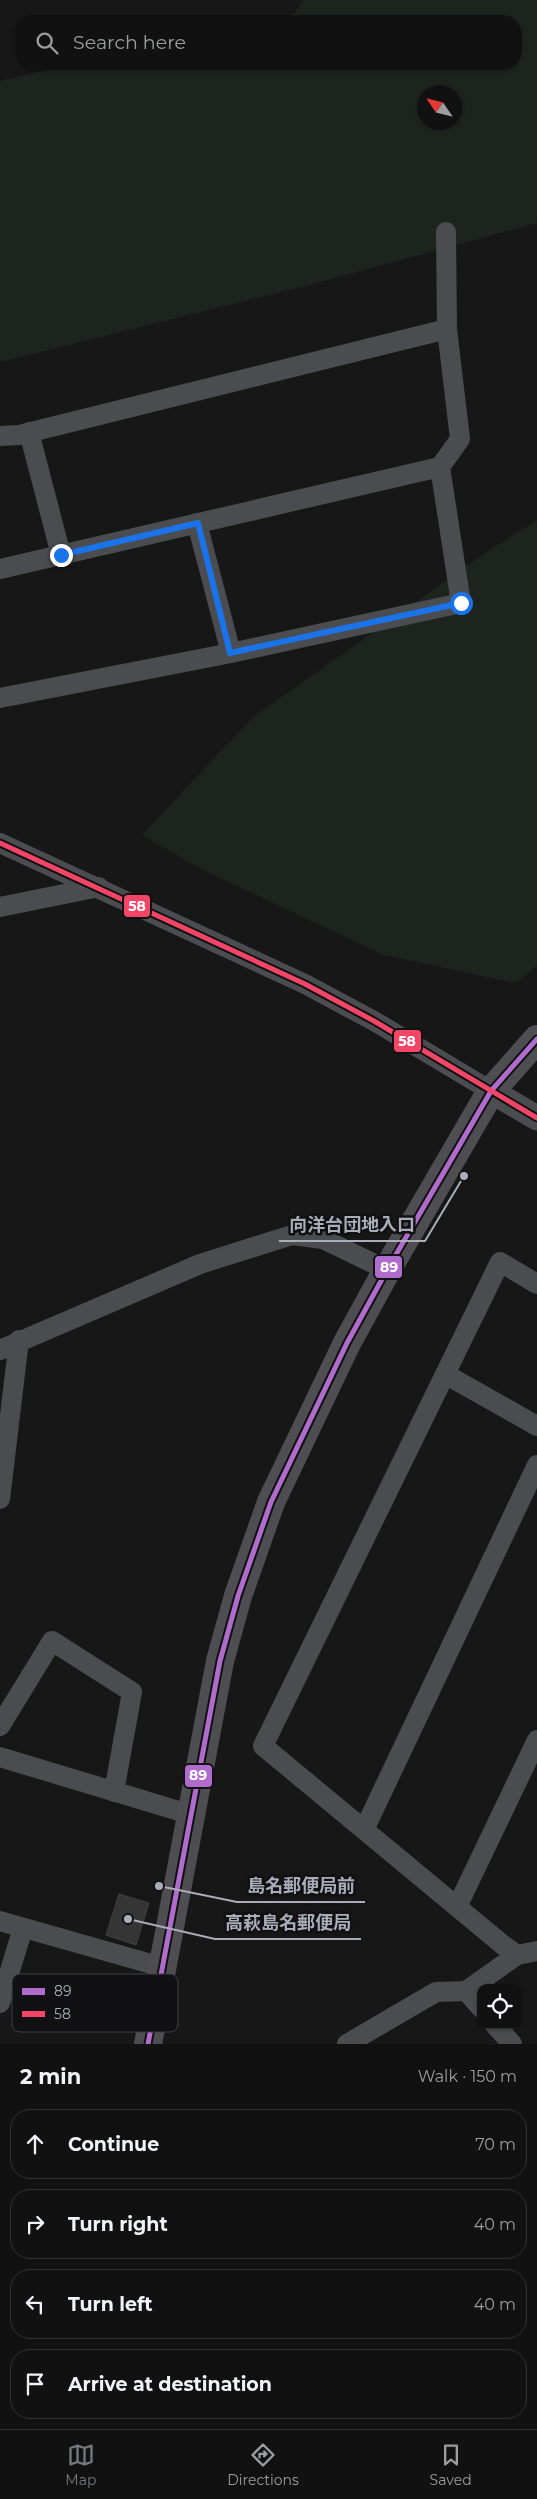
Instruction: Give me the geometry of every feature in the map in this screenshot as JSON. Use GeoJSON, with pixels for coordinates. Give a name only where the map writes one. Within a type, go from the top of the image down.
{"type":"FeatureCollection","features":[{"type":"Feature","properties":{"kind":"highway"},"geometry":{"type":"LineString","coordinates":[[161,1974],[220,1660],[244,1577],[271,1502],[302,1435],[387,1270],[491,1091],[537,1039]]}},
{"type":"Feature","properties":{"kind":"street"},"geometry":{"type":"LineString","coordinates":[[0,569],[440,467],[460,439],[447,329],[446,232]]}},
{"type":"Feature","properties":{"kind":"street"},"geometry":{"type":"LineString","coordinates":[[0,436],[29,432],[447,329]]}},
{"type":"Feature","properties":{"kind":"street"},"geometry":{"type":"LineString","coordinates":[[29,432],[61,555]]}},
{"type":"Feature","properties":{"kind":"street"},"geometry":{"type":"LineString","coordinates":[[0,698],[230,653],[461,603],[440,467]]}},
{"type":"Feature","properties":{"kind":"street"},"geometry":{"type":"LineString","coordinates":[[198,523],[230,653]]}},
{"type":"Feature","properties":{"kind":"street"},"geometry":{"type":"LineString","coordinates":[[0,843],[99,887],[305,984],[374,1021],[537,1118]]}},
{"type":"Feature","properties":{"kind":"street"},"geometry":{"type":"LineString","coordinates":[[0,906],[99,887]]}},
{"type":"Feature","properties":{"kind":"street"},"geometry":{"type":"LineString","coordinates":[[0,1350],[19,1340],[200,1264],[292,1235],[323,1239],[387,1270]]}},
{"type":"Feature","properties":{"kind":"street"},"geometry":{"type":"LineString","coordinates":[[517,1955],[262,1746],[500,1262],[537,1284]]}},
{"type":"Feature","properties":{"kind":"street"},"geometry":{"type":"LineString","coordinates":[[0,1498],[19,1340]]}},
{"type":"Feature","properties":{"kind":"street"},"geometry":{"type":"LineString","coordinates":[[445,1374],[537,1426]]}},
{"type":"Feature","properties":{"kind":"street"},"geometry":{"type":"LineString","coordinates":[[364,1830],[537,1465]]}},
{"type":"Feature","properties":{"kind":"street"},"geometry":{"type":"LineString","coordinates":[[0,1726],[52,1641],[132,1692],[114,1792]]}},
{"type":"Feature","properties":{"kind":"street"},"geometry":{"type":"LineString","coordinates":[[457,1907],[537,1740]]}},
{"type":"Feature","properties":{"kind":"street"},"geometry":{"type":"LineString","coordinates":[[0,1758],[192,1815]]}},
{"type":"Feature","properties":{"kind":"street"},"geometry":{"type":"LineString","coordinates":[[0,1921],[162,1967]]}},
{"type":"Feature","properties":{"kind":"street"},"geometry":{"type":"LineString","coordinates":[[0,2003],[23,1928]]}},
{"type":"Feature","properties":{"kind":"street"},"geometry":{"type":"LineString","coordinates":[[347,2044],[436,1992],[466,1991],[517,1955],[537,1951]]}},
{"type":"Feature","properties":{"kind":"street"},"geometry":{"type":"LineString","coordinates":[[466,1991],[477,2003]]}},
{"type":"Feature","properties":{"kind":"street"},"geometry":{"type":"LineString","coordinates":[[499,2029],[512,2044]]}},
{"type":"Feature","properties":{"kind":"shaded area"},"geometry":{"type":"Polygon","coordinates":[[[304,0],[537,0],[537,223],[309,285],[0,362],[0,81],[47,70],[522,70],[522,15],[286,15],[294,13],[304,0]]]}},
{"type":"Feature","properties":{"kind":"shaded area"},"geometry":{"type":"Polygon","coordinates":[[[537,520],[537,966],[516,983],[384,955],[201,869],[142,835],[252,718],[485,553],[537,520]]]}},
{"type":"Feature","properties":{"kind":"building"},"geometry":{"type":"Polygon","coordinates":[[[119,1894],[149,1903],[136,1945],[106,1935],[119,1894]]]}},
{"type":"Feature","properties":{"kind":"transit line","name":"58"},"geometry":{"type":"LineString","coordinates":[[0,843],[305,984],[374,1021],[537,1118]]}},
{"type":"Feature","properties":{"kind":"transit line","name":"89"},"geometry":{"type":"LineString","coordinates":[[161,1974],[220,1661],[238,1596],[271,1502],[347,1343],[387,1270],[491,1091],[537,1039]]}},
{"type":"Feature","properties":{"kind":"transit line","name":"89"},"geometry":{"type":"LineString","coordinates":[[148,2044],[150,2032]]}},
{"type":"Feature","properties":{"kind":"place","name":"向洋台団地入口"},"geometry":{"type":"Point","coordinates":[464,1176]}},
{"type":"Feature","properties":{"kind":"place","name":"島名郵便局前"},"geometry":{"type":"Point","coordinates":[159,1886]}},
{"type":"Feature","properties":{"kind":"place","name":"高萩島名郵便局"},"geometry":{"type":"Point","coordinates":[128,1919]}},
{"type":"Feature","properties":{"kind":"route"},"geometry":{"type":"LineString","coordinates":[[61,555],[198,523],[230,653],[461,603]]}}]}
